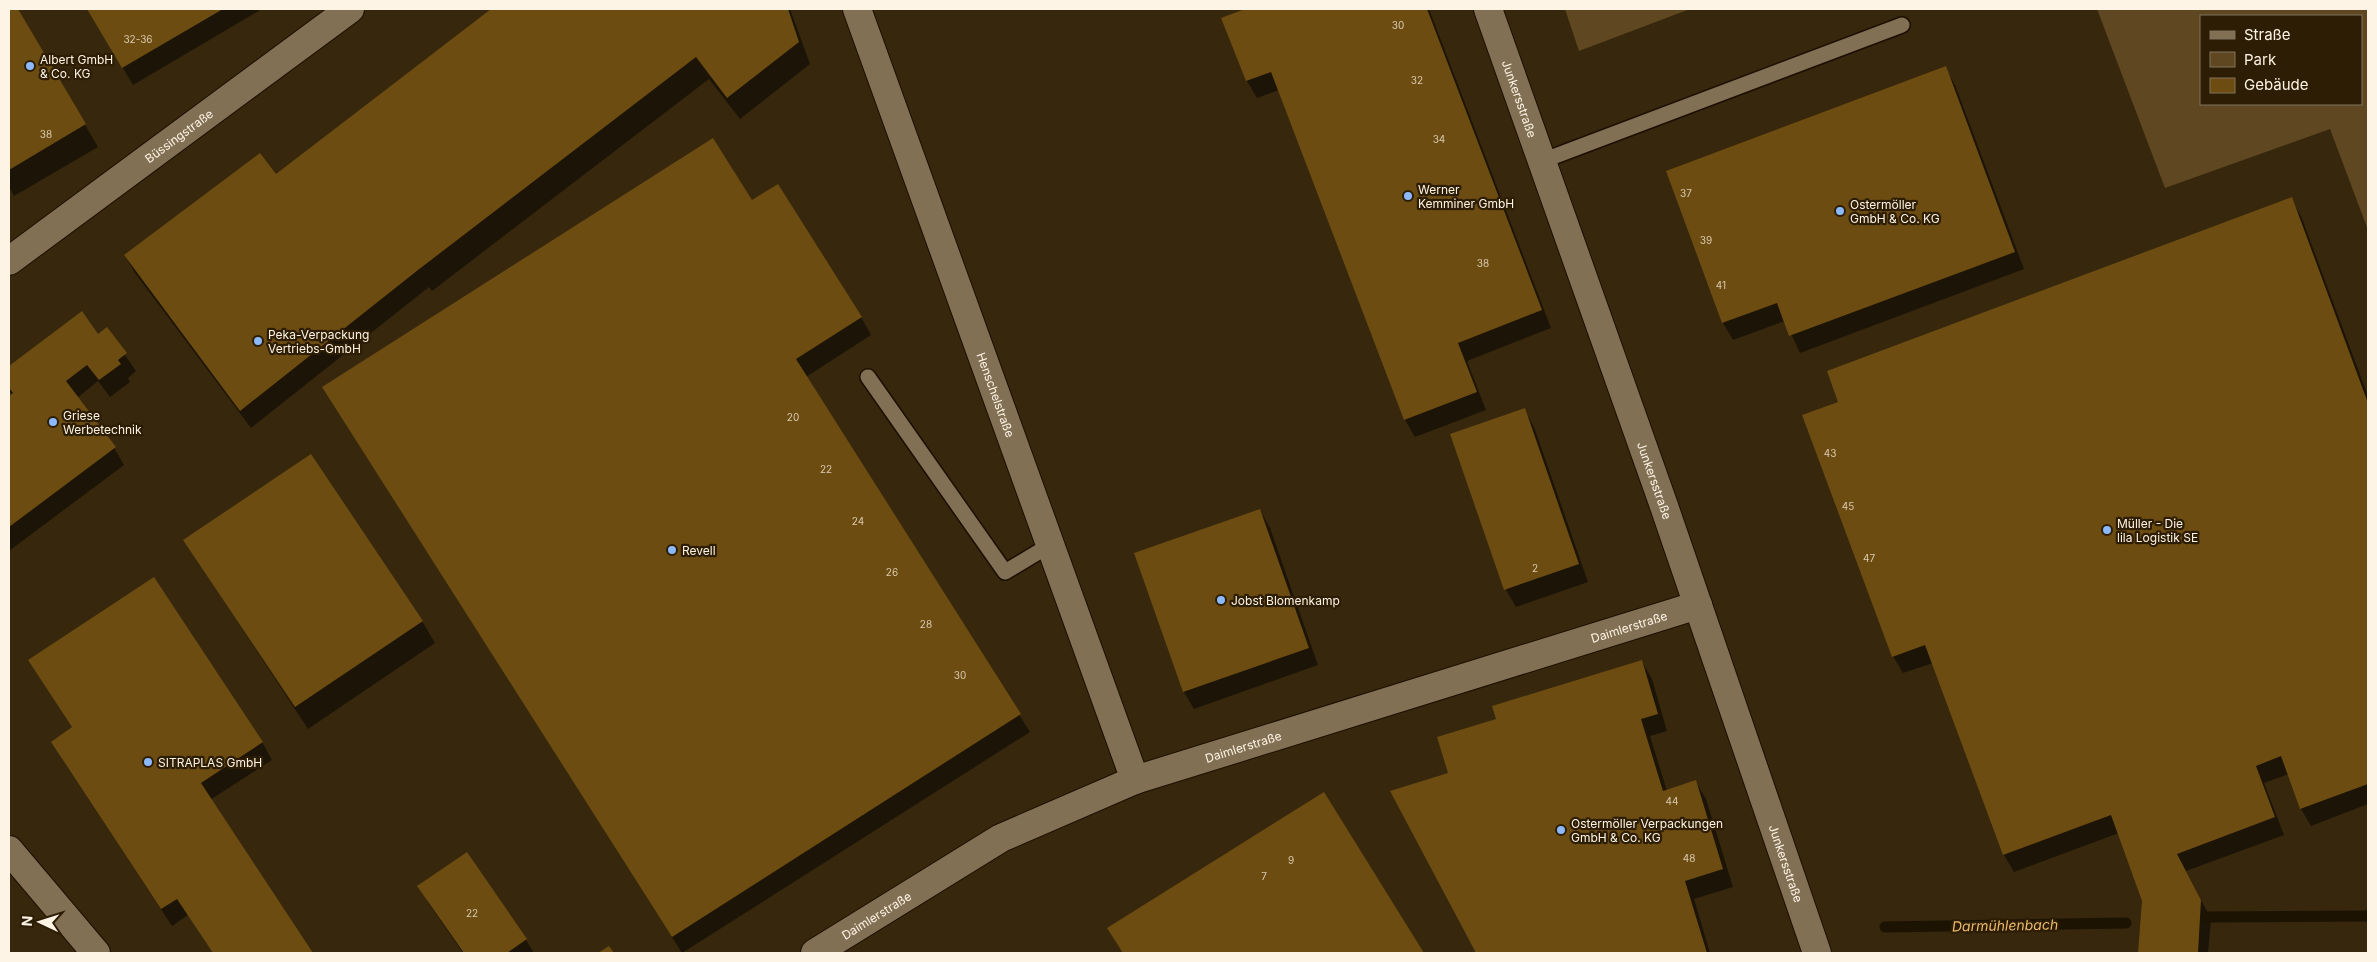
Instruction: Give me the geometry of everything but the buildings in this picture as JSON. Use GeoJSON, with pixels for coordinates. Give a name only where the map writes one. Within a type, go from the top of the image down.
{"type":"FeatureCollection","features":[{"type":"Feature","properties":{"kind":"street","name":"Büssingstraße"},"geometry":{"type":"LineString","coordinates":[[9,261],[350,9]]}},
{"type":"Feature","properties":{"kind":"street","name":"Henschelstraße"},"geometry":{"type":"LineString","coordinates":[[857,9],[1135,780]]}},
{"type":"Feature","properties":{"kind":"street","name":"Junkersstraße"},"geometry":{"type":"LineString","coordinates":[[1488,9],[1698,605],[1817,953]]}},
{"type":"Feature","properties":{"kind":"street","name":"Daimlerstraße"},"geometry":{"type":"LineString","coordinates":[[815,953],[1001,838],[1135,780],[1698,605]]}},
{"type":"Feature","properties":{"kind":"street"},"geometry":{"type":"LineString","coordinates":[[9,850],[96,953]]}},
{"type":"Feature","properties":{"kind":"lane"},"geometry":{"type":"LineString","coordinates":[[1542,161],[1902,25]]}},
{"type":"Feature","properties":{"kind":"lane"},"geometry":{"type":"LineString","coordinates":[[868,377],[1006,572],[1050,545]]}},
{"type":"Feature","properties":{"kind":"green space"},"geometry":{"type":"Polygon","coordinates":[[[1565,9],[1690,9],[1579,51],[1565,9]]]}},
{"type":"Feature","properties":{"kind":"green space"},"geometry":{"type":"Polygon","coordinates":[[[2097,9],[2368,9],[2368,230],[2330,129],[2165,188],[2097,9]]]}},
{"type":"Feature","properties":{"kind":"waterway","name":"Darmühlenbach"},"geometry":{"type":"LineString","coordinates":[[2206,917],[2368,916]]}},
{"type":"Feature","properties":{"kind":"waterway","name":"Darmühlenbach"},"geometry":{"type":"LineString","coordinates":[[1885,927],[2126,923]]}},
{"type":"Feature","properties":{"kind":"place","name":"Albert GmbH & Co. KG"},"geometry":{"type":"Point","coordinates":[30,66]}},
{"type":"Feature","properties":{"kind":"place","name":"Werner Kemminer GmbH"},"geometry":{"type":"Point","coordinates":[1408,196]}},
{"type":"Feature","properties":{"kind":"place","name":"Ostermöller GmbH & Co. KG"},"geometry":{"type":"Point","coordinates":[1840,211]}},
{"type":"Feature","properties":{"kind":"place","name":"Peka-Verpackung Vertriebs-GmbH"},"geometry":{"type":"Point","coordinates":[258,341]}},
{"type":"Feature","properties":{"kind":"place","name":"Griese Werbetechnik"},"geometry":{"type":"Point","coordinates":[53,422]}},
{"type":"Feature","properties":{"kind":"place","name":"Müller - Die lila Logistik SE"},"geometry":{"type":"Point","coordinates":[2107,530]}},
{"type":"Feature","properties":{"kind":"place","name":"Revell"},"geometry":{"type":"Point","coordinates":[672,550]}},
{"type":"Feature","properties":{"kind":"place","name":"Jobst Blomenkamp"},"geometry":{"type":"Point","coordinates":[1221,600]}},
{"type":"Feature","properties":{"kind":"place","name":"SITRAPLAS GmbH"},"geometry":{"type":"Point","coordinates":[148,762]}},
{"type":"Feature","properties":{"kind":"place","name":"Ostermöller Verpackungen GmbH & Co. KG"},"geometry":{"type":"Point","coordinates":[1561,830]}}]}
